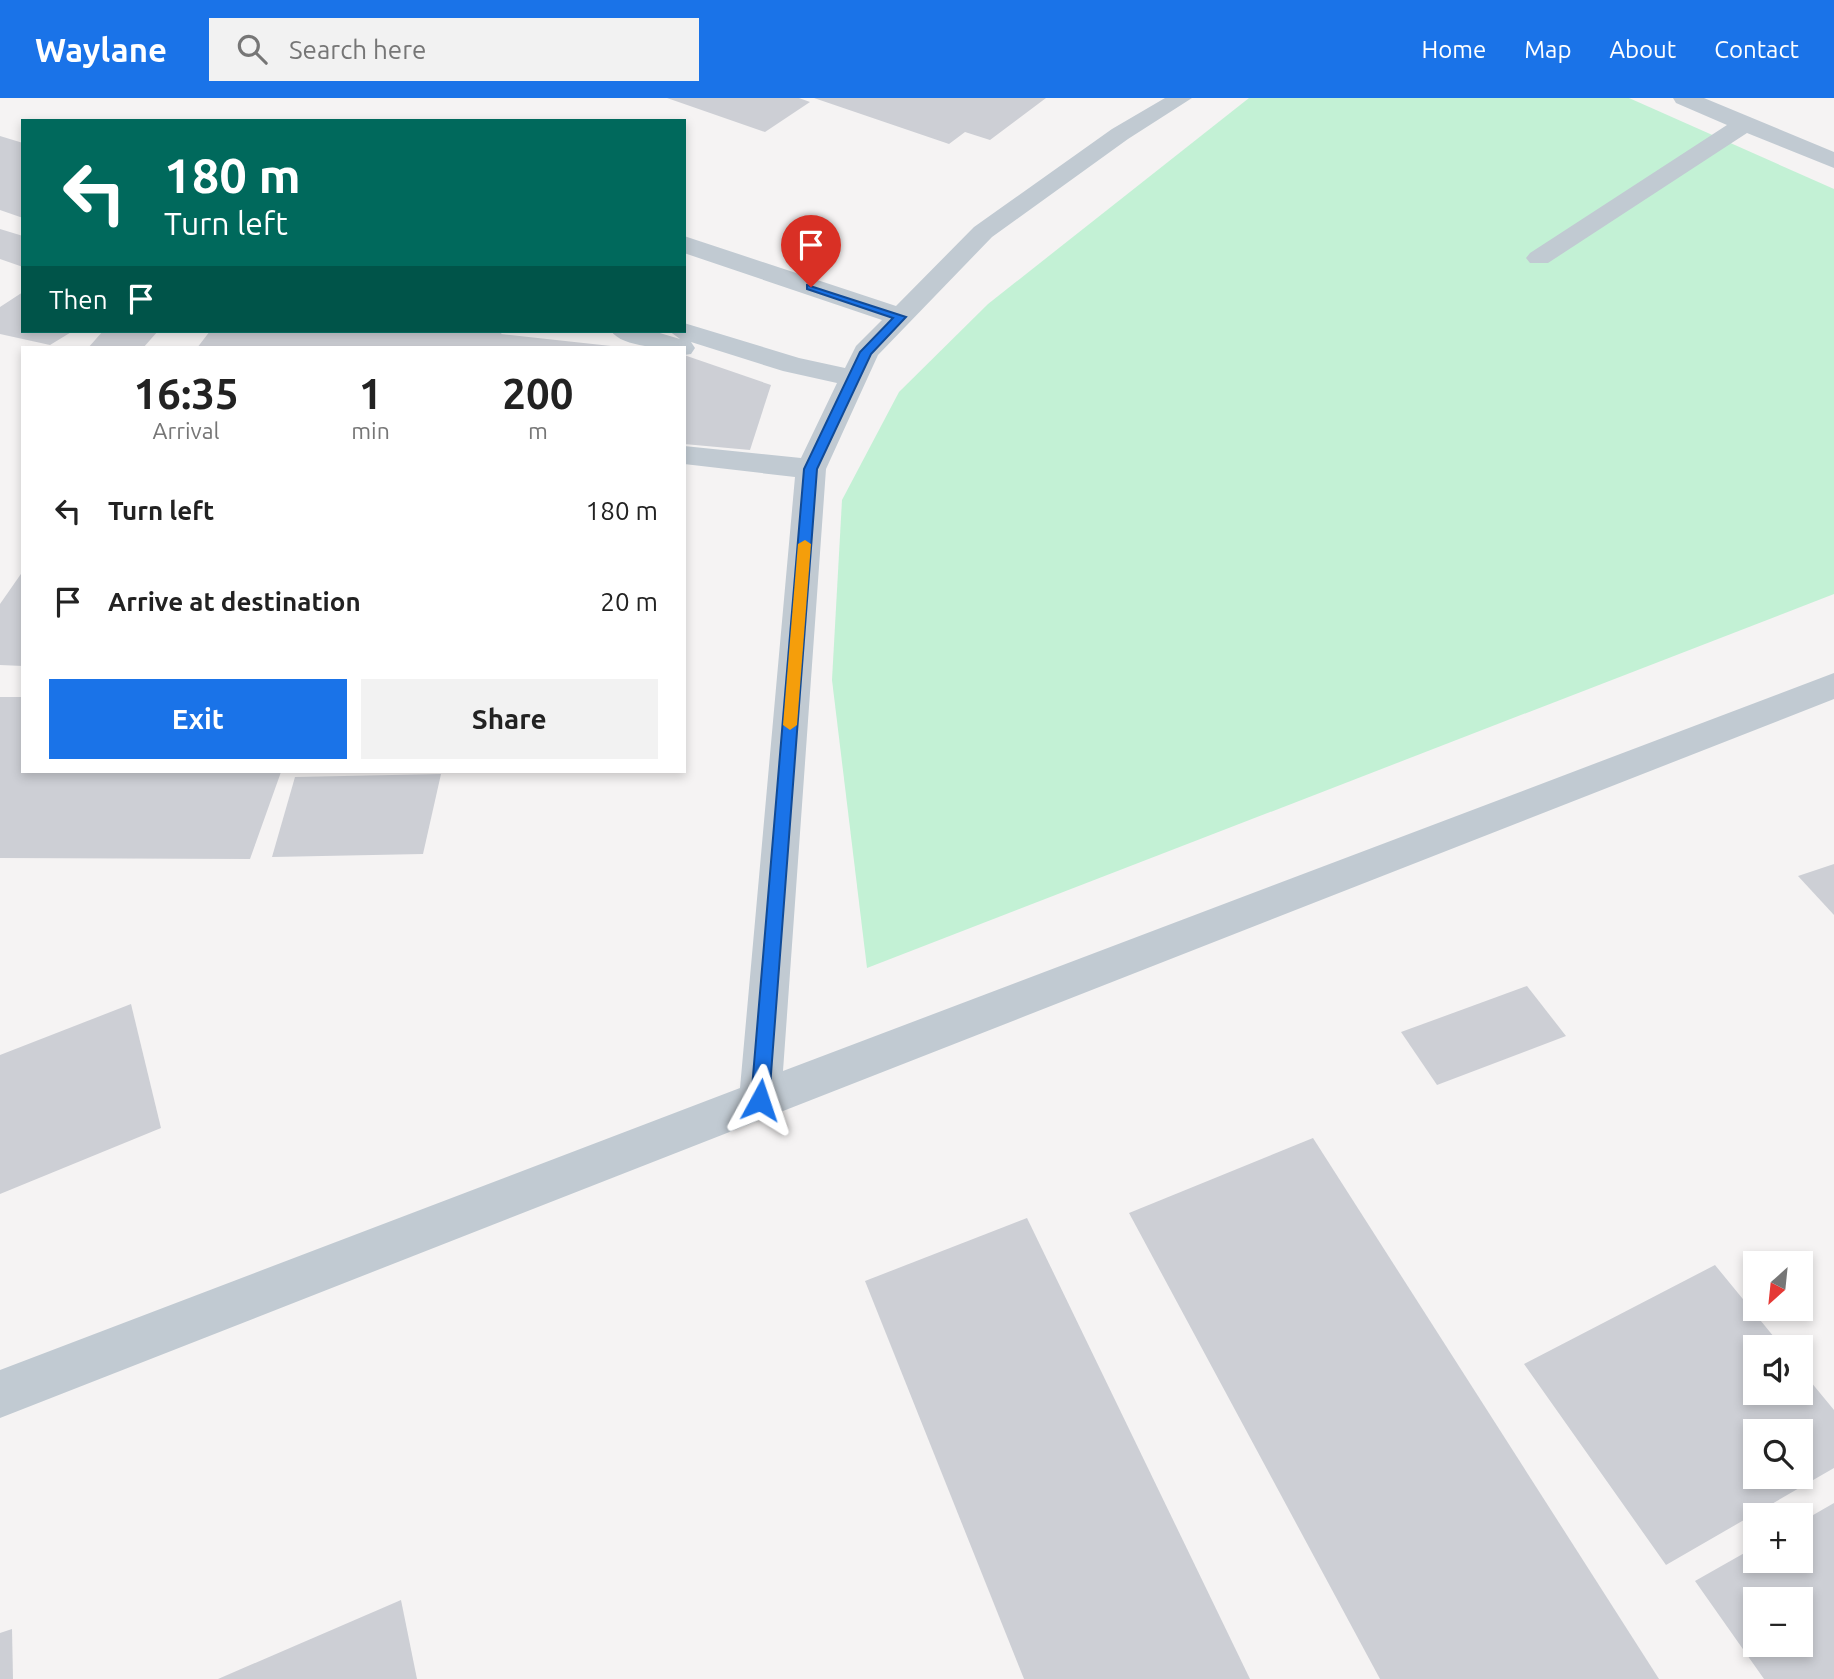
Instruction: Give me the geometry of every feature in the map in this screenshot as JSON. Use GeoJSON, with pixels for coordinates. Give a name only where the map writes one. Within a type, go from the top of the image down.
{"type":"FeatureCollection","features":[{"type":"Feature","properties":{"kind":"street"},"geometry":{"type":"LineString","coordinates":[[760,1100],[811,469],[866,352],[983,232],[1120,134],[1181,98]]}},
{"type":"Feature","properties":{"kind":"street"},"geometry":{"type":"LineString","coordinates":[[1684,98],[1834,162]]}},
{"type":"Feature","properties":{"kind":"street"},"geometry":{"type":"LineString","coordinates":[[1539,258],[1744,124]]}},
{"type":"Feature","properties":{"kind":"street"},"geometry":{"type":"LineString","coordinates":[[686,245],[901,317]]}},
{"type":"Feature","properties":{"kind":"street"},"geometry":{"type":"LineString","coordinates":[[686,332],[793,365],[848,390]]}},
{"type":"Feature","properties":{"kind":"street"},"geometry":{"type":"LineString","coordinates":[[631,333],[673,346]]}},
{"type":"Feature","properties":{"kind":"street"},"geometry":{"type":"LineString","coordinates":[[686,350],[779,379],[848,390]]}},
{"type":"Feature","properties":{"kind":"street"},"geometry":{"type":"LineString","coordinates":[[686,454],[811,469]]}},
{"type":"Feature","properties":{"kind":"street"},"geometry":{"type":"LineString","coordinates":[[0,1394],[1834,685]]}},
{"type":"Feature","properties":{"kind":"green space"},"geometry":{"type":"Polygon","coordinates":[[[1249,98],[1629,98],[1834,189],[1834,594],[867,968],[832,680],[842,500],[899,392],[988,304],[1249,98]]]}},
{"type":"Feature","properties":{"kind":"building"},"geometry":{"type":"Polygon","coordinates":[[[667,98],[799,98],[810,102],[765,132],[667,98]]]}},
{"type":"Feature","properties":{"kind":"building"},"geometry":{"type":"Polygon","coordinates":[[[814,98],[1046,98],[990,140],[965,132],[949,144],[814,98]]]}},
{"type":"Feature","properties":{"kind":"building"},"geometry":{"type":"Polygon","coordinates":[[[0,136],[21,142],[21,217],[0,210],[0,136]]]}},
{"type":"Feature","properties":{"kind":"building"},"geometry":{"type":"Polygon","coordinates":[[[0,229],[21,235],[21,266],[0,259],[0,229]]]}},
{"type":"Feature","properties":{"kind":"building"},"geometry":{"type":"Polygon","coordinates":[[[21,293],[21,333],[70,333],[50,345],[0,334],[0,307],[21,293]]]}},
{"type":"Feature","properties":{"kind":"building"},"geometry":{"type":"Polygon","coordinates":[[[101,333],[156,333],[145,346],[90,346],[101,333]]]}},
{"type":"Feature","properties":{"kind":"building"},"geometry":{"type":"Polygon","coordinates":[[[208,333],[502,333],[611,346],[199,346],[208,333]]]}},
{"type":"Feature","properties":{"kind":"building"},"geometry":{"type":"Polygon","coordinates":[[[686,356],[771,385],[750,450],[686,444],[686,356]]]}},
{"type":"Feature","properties":{"kind":"building"},"geometry":{"type":"Polygon","coordinates":[[[21,574],[21,666],[0,665],[0,604],[21,574]]]}},
{"type":"Feature","properties":{"kind":"building"},"geometry":{"type":"Polygon","coordinates":[[[0,697],[21,697],[21,773],[281,773],[250,859],[0,858],[0,697]]]}},
{"type":"Feature","properties":{"kind":"building"},"geometry":{"type":"Polygon","coordinates":[[[441,774],[423,854],[272,857],[295,777],[441,774]]]}},
{"type":"Feature","properties":{"kind":"building"},"geometry":{"type":"Polygon","coordinates":[[[1834,864],[1834,915],[1798,876],[1834,864]]]}},
{"type":"Feature","properties":{"kind":"building"},"geometry":{"type":"Polygon","coordinates":[[[1527,986],[1566,1036],[1437,1085],[1401,1032],[1527,986]]]}},
{"type":"Feature","properties":{"kind":"building"},"geometry":{"type":"Polygon","coordinates":[[[131,1004],[161,1128],[0,1194],[0,1055],[131,1004]]]}},
{"type":"Feature","properties":{"kind":"building"},"geometry":{"type":"Polygon","coordinates":[[[1313,1138],[1659,1679],[1380,1679],[1129,1213],[1313,1138]]]}},
{"type":"Feature","properties":{"kind":"building"},"geometry":{"type":"Polygon","coordinates":[[[1027,1218],[1250,1679],[1024,1679],[865,1281],[1027,1218]]]}},
{"type":"Feature","properties":{"kind":"building"},"geometry":{"type":"Polygon","coordinates":[[[1715,1265],[1743,1299],[1743,1321],[1761,1321],[1772,1335],[1743,1335],[1743,1405],[1813,1405],[1813,1385],[1834,1410],[1834,1468],[1813,1480],[1813,1419],[1743,1419],[1743,1489],[1798,1489],[1773,1503],[1743,1503],[1743,1521],[1666,1565],[1524,1364],[1715,1265]]]}},
{"type":"Feature","properties":{"kind":"building"},"geometry":{"type":"Polygon","coordinates":[[[1834,1503],[1834,1679],[1764,1679],[1749,1657],[1813,1657],[1813,1587],[1743,1587],[1743,1649],[1695,1581],[1743,1554],[1743,1573],[1813,1573],[1813,1515],[1834,1503]]]}},
{"type":"Feature","properties":{"kind":"building"},"geometry":{"type":"Polygon","coordinates":[[[401,1600],[417,1679],[218,1679],[401,1600]]]}},
{"type":"Feature","properties":{"kind":"building"},"geometry":{"type":"Polygon","coordinates":[[[12,1629],[13,1679],[0,1679],[0,1633],[12,1629]]]}},
{"type":"Feature","properties":{"kind":"slow traffic"},"geometry":{"type":"LineString","coordinates":[[790,725],[805,544]]}},
{"type":"Feature","properties":{"kind":"route"},"geometry":{"type":"LineString","coordinates":[[760,1100],[811,469],[866,352],[901,317],[811,287]]}}]}
